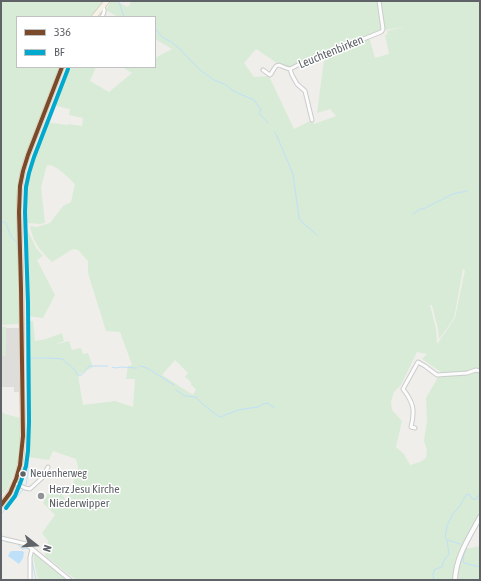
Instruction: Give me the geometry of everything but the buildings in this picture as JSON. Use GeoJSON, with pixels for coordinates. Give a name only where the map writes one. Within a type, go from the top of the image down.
{"type":"FeatureCollection","features":[{"type":"Feature","properties":{"kind":"main road"},"geometry":{"type":"LineString","coordinates":[[95,16],[107,1]]}},
{"type":"Feature","properties":{"kind":"main road"},"geometry":{"type":"LineString","coordinates":[[1,505],[14,483],[20,466],[23,444],[20,220],[21,180],[26,162],[62,68]]}},
{"type":"Feature","properties":{"kind":"main road"},"geometry":{"type":"LineString","coordinates":[[455,580],[456,568],[460,553],[480,518]]}},
{"type":"Feature","properties":{"kind":"street","name":"Leuchtenbirken"},"geometry":{"type":"LineString","coordinates":[[263,70],[270,74],[278,65],[290,69],[382,31],[379,1]]}},
{"type":"Feature","properties":{"kind":"street"},"geometry":{"type":"LineString","coordinates":[[102,16],[104,13],[103,6]]}},
{"type":"Feature","properties":{"kind":"street"},"geometry":{"type":"LineString","coordinates":[[290,69],[296,84],[305,91],[312,120]]}},
{"type":"Feature","properties":{"kind":"street"},"geometry":{"type":"LineString","coordinates":[[415,428],[411,427],[414,415],[412,403],[403,389],[418,362],[437,375],[467,373],[480,370]]}},
{"type":"Feature","properties":{"kind":"street"},"geometry":{"type":"LineString","coordinates":[[14,483],[25,488],[30,488],[42,478],[48,467]]}},
{"type":"Feature","properties":{"kind":"street"},"geometry":{"type":"LineString","coordinates":[[1,538],[26,544],[70,580]]}},
{"type":"Feature","properties":{"kind":"street"},"geometry":{"type":"LineString","coordinates":[[30,580],[30,557],[32,549]]}},
{"type":"Feature","properties":{"kind":"shaded area"},"geometry":{"type":"Polygon","coordinates":[[[6,328],[19,328],[20,392],[14,392],[14,387],[1,387],[1,356],[5,356],[6,328]]]}},
{"type":"Feature","properties":{"kind":"green space"},"geometry":{"type":"Polygon","coordinates":[[[1,1],[104,1],[93,16],[16,16],[16,68],[60,68],[22,167],[17,189],[19,324],[1,325],[1,1]]]}},
{"type":"Feature","properties":{"kind":"green space"},"geometry":{"type":"Polygon","coordinates":[[[111,1],[116,1],[128,7],[132,1],[378,1],[382,25],[381,30],[377,32],[291,67],[280,65],[256,49],[244,63],[254,77],[269,76],[294,129],[312,120],[314,124],[336,116],[330,109],[317,113],[324,55],[369,37],[375,58],[389,54],[385,35],[387,35],[387,31],[404,27],[384,30],[380,1],[480,1],[480,513],[458,554],[453,571],[453,580],[76,580],[45,556],[48,541],[42,533],[55,515],[43,503],[50,489],[62,494],[66,501],[69,497],[78,467],[76,459],[53,451],[49,460],[28,457],[26,359],[27,321],[33,321],[35,341],[46,339],[62,333],[64,341],[54,345],[69,341],[72,350],[81,348],[83,354],[88,353],[93,367],[78,375],[83,405],[115,401],[133,407],[135,379],[126,379],[128,366],[132,365],[120,332],[106,331],[88,273],[88,261],[78,250],[73,249],[52,262],[38,246],[30,227],[37,227],[50,223],[63,206],[71,202],[75,184],[59,169],[47,165],[41,187],[45,223],[40,224],[28,223],[25,218],[24,193],[29,168],[45,122],[82,126],[83,118],[69,115],[70,109],[52,105],[68,68],[96,68],[90,81],[109,92],[132,73],[124,68],[156,68],[156,57],[172,49],[156,40],[156,16],[116,16],[106,10],[111,1]],[[463,269],[454,318],[440,338],[432,305],[430,305],[436,329],[437,343],[455,318],[465,270],[463,269]],[[417,352],[401,385],[394,392],[391,402],[392,410],[402,421],[396,447],[404,454],[410,465],[420,462],[426,458],[427,450],[424,441],[427,420],[426,398],[441,372],[422,359],[427,354],[417,352]],[[175,360],[162,375],[193,395],[196,389],[185,377],[188,373],[175,360]]]}},
{"type":"Feature","properties":{"kind":"green space"},"geometry":{"type":"Polygon","coordinates":[[[24,225],[36,248],[43,256],[37,260],[55,295],[43,318],[27,316],[24,225]]]}},
{"type":"Feature","properties":{"kind":"green space"},"geometry":{"type":"Polygon","coordinates":[[[1,326],[6,327],[5,356],[1,356],[1,326]]]}},
{"type":"Feature","properties":{"kind":"green space"},"geometry":{"type":"Polygon","coordinates":[[[1,411],[5,414],[20,418],[21,446],[15,472],[7,489],[1,496],[1,411]]]}},
{"type":"Feature","properties":{"kind":"green space"},"geometry":{"type":"Polygon","coordinates":[[[480,546],[480,580],[458,580],[460,564],[465,548],[480,546]]]}},
{"type":"Feature","properties":{"kind":"green space"},"geometry":{"type":"Polygon","coordinates":[[[34,552],[69,580],[38,580],[34,562],[34,552]]]}},
{"type":"Feature","properties":{"kind":"water"},"geometry":{"type":"Polygon","coordinates":[[[12,551],[24,552],[23,558],[19,564],[8,556],[12,551]]]}},
{"type":"Feature","properties":{"kind":"waterway"},"geometry":{"type":"LineString","coordinates":[[119,2],[124,16]]}},
{"type":"Feature","properties":{"kind":"waterway"},"geometry":{"type":"LineString","coordinates":[[156,29],[162,37],[179,48],[200,70],[214,80],[226,85],[233,91],[254,100],[261,110],[259,113],[268,123]]}},
{"type":"Feature","properties":{"kind":"waterway"},"geometry":{"type":"LineString","coordinates":[[274,132],[293,174],[299,218],[317,235]]}},
{"type":"Feature","properties":{"kind":"waterway"},"geometry":{"type":"LineString","coordinates":[[413,214],[420,209],[423,209],[453,194],[467,191]]}},
{"type":"Feature","properties":{"kind":"waterway"},"geometry":{"type":"LineString","coordinates":[[1,222],[5,222],[11,235],[17,242],[17,250]]}},
{"type":"Feature","properties":{"kind":"waterway"},"geometry":{"type":"LineString","coordinates":[[24,250],[28,327],[28,473],[26,485]]}},
{"type":"Feature","properties":{"kind":"waterway"},"geometry":{"type":"LineString","coordinates":[[27,358],[63,359],[79,376],[83,374],[89,366],[108,366]]}},
{"type":"Feature","properties":{"kind":"waterway"},"geometry":{"type":"LineString","coordinates":[[140,366],[147,368],[174,385]]}},
{"type":"Feature","properties":{"kind":"waterway"},"geometry":{"type":"LineString","coordinates":[[112,367],[137,368]]}},
{"type":"Feature","properties":{"kind":"waterway"},"geometry":{"type":"LineString","coordinates":[[176,390],[185,396],[196,397],[220,417],[238,410],[258,407],[267,403],[275,408]]}},
{"type":"Feature","properties":{"kind":"waterway"},"geometry":{"type":"LineString","coordinates":[[1,514],[23,490]]}},
{"type":"Feature","properties":{"kind":"waterway"},"geometry":{"type":"LineString","coordinates":[[434,580],[433,574],[435,569],[442,567],[443,562],[449,554],[447,540],[445,537],[447,526],[452,515],[467,494],[470,495],[472,499],[476,499],[479,495],[480,496]]}},
{"type":"Feature","properties":{"kind":"waterway"},"geometry":{"type":"LineString","coordinates":[[448,540],[460,544]]}},
{"type":"Feature","properties":{"kind":"waterway"},"geometry":{"type":"LineString","coordinates":[[7,542],[17,543],[22,549],[28,548],[30,551]]}},
{"type":"Feature","properties":{"kind":"waterway"},"geometry":{"type":"LineString","coordinates":[[466,549],[463,557],[464,563],[480,567]]}},
{"type":"Feature","properties":{"kind":"waterway"},"geometry":{"type":"LineString","coordinates":[[32,561],[36,580]]}},
{"type":"Feature","properties":{"kind":"transit line","name":"336"},"geometry":{"type":"LineString","coordinates":[[1,505],[10,493],[16,479],[20,465],[23,436],[19,212],[20,186],[28,155],[62,68]]}},
{"type":"Feature","properties":{"kind":"transit line","name":"BF"},"geometry":{"type":"LineString","coordinates":[[6,508],[15,496],[21,481],[26,466],[28,451],[29,422],[28,303],[25,212],[26,187],[34,157],[68,69]]}},
{"type":"Feature","properties":{"kind":"place","name":"Neuenherweg"},"geometry":{"type":"Point","coordinates":[23,474]}},
{"type":"Feature","properties":{"kind":"place","name":"Herz Jesu Kirche Niederwipper"},"geometry":{"type":"Point","coordinates":[41,496]}}]}
